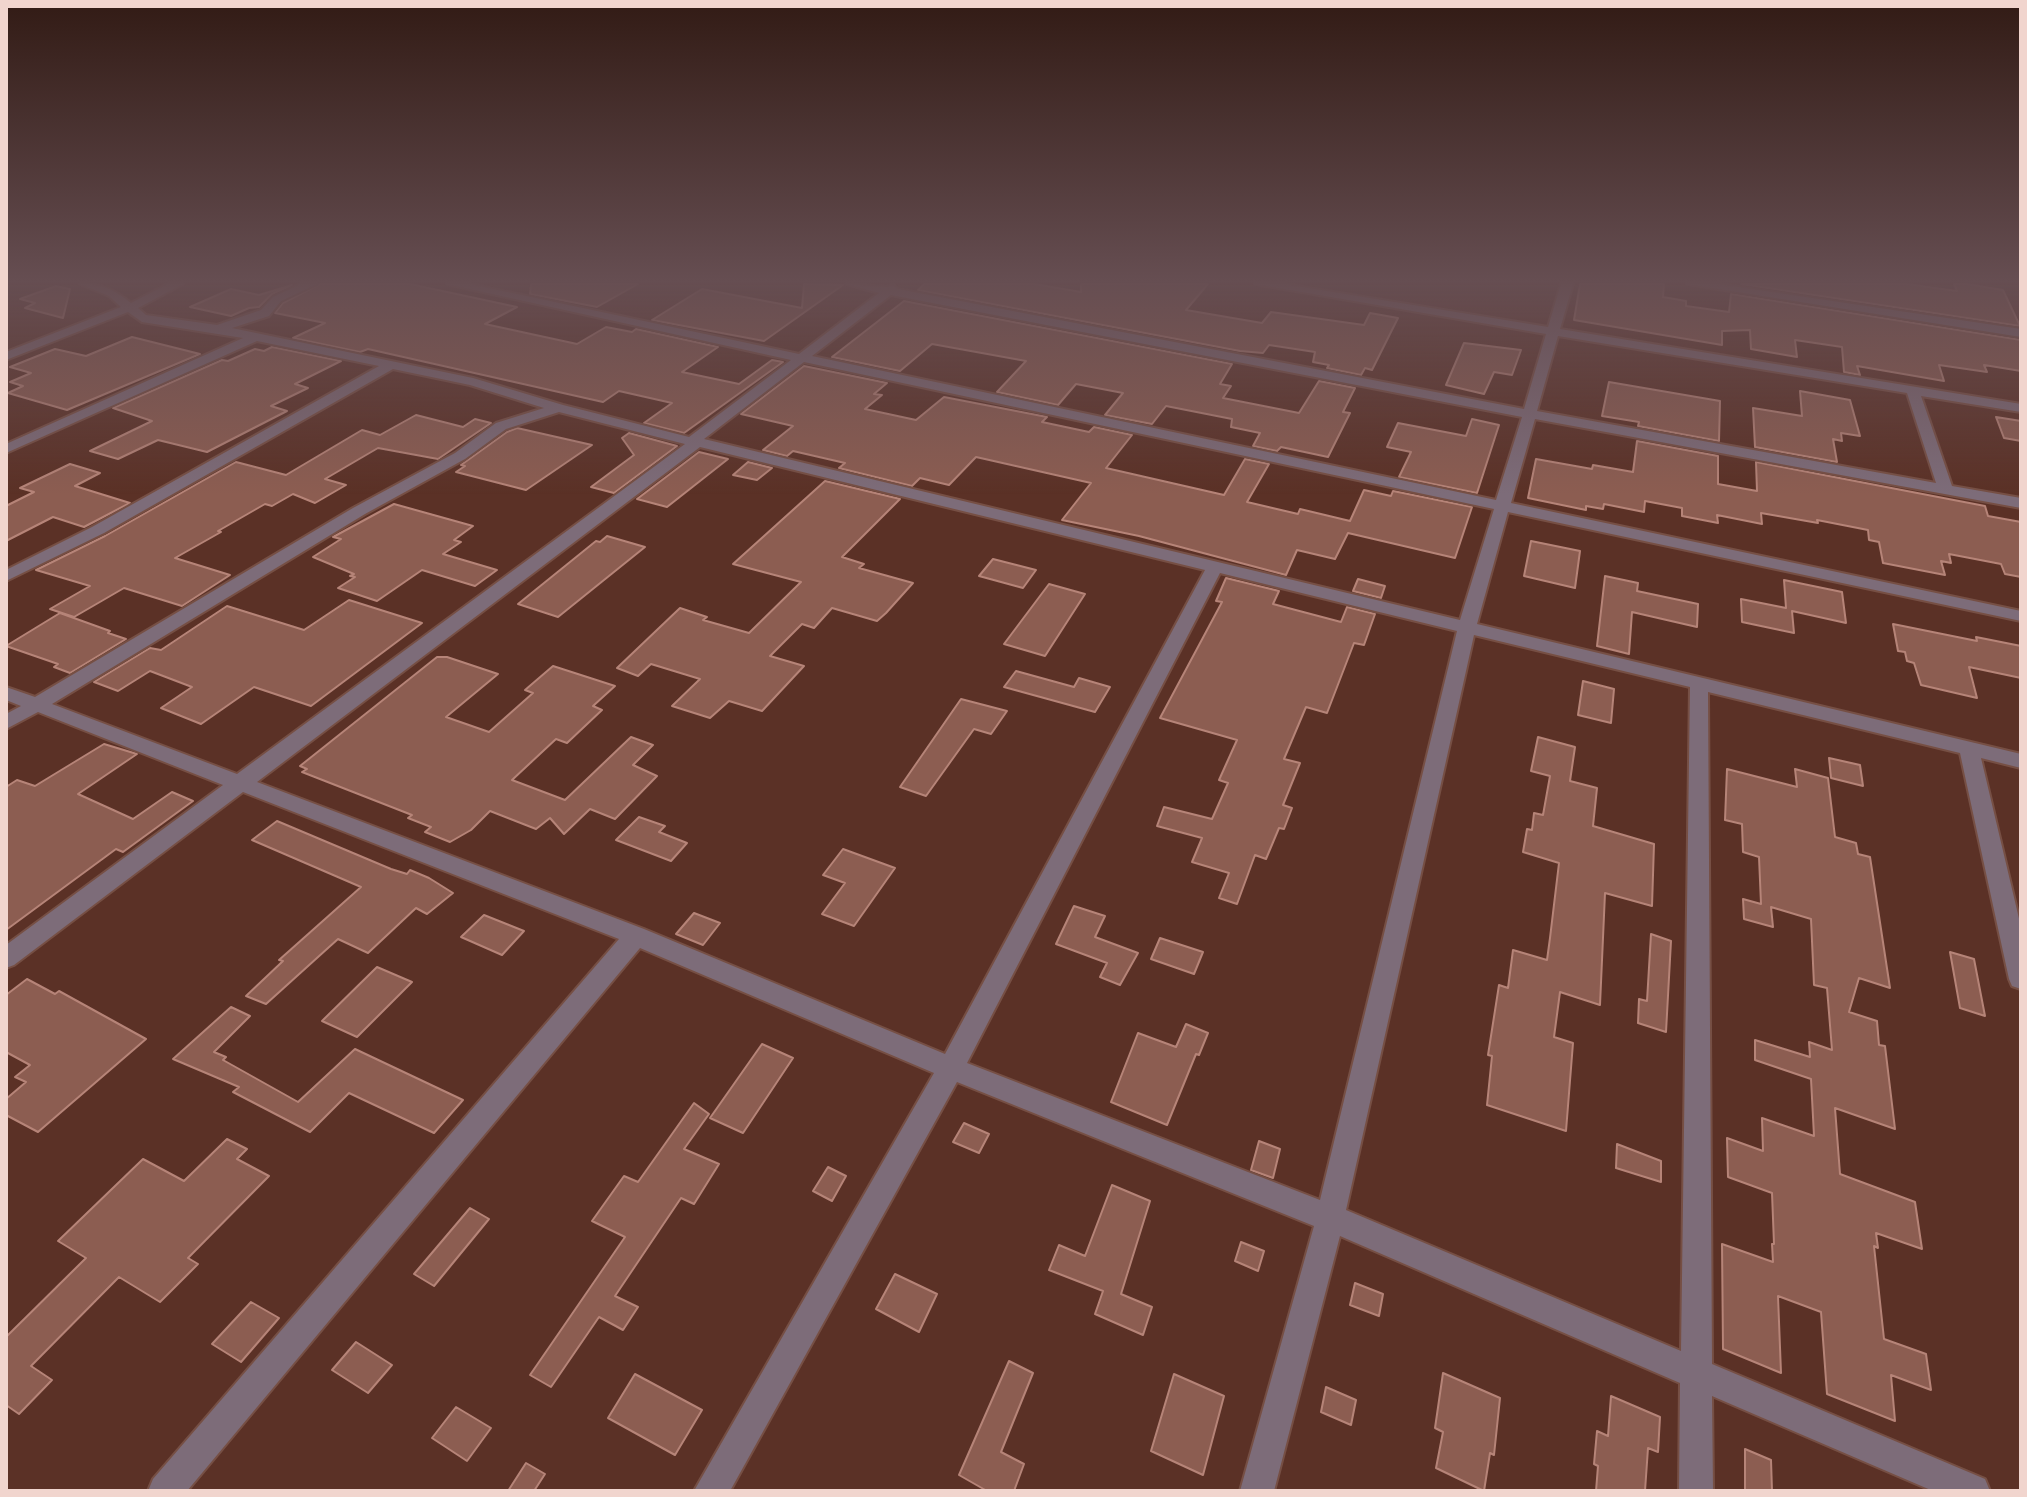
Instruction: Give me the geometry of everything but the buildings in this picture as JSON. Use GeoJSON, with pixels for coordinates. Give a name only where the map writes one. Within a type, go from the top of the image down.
{"type":"FeatureCollection","features":[{"type":"Feature","properties":{"kind":"street"},"geometry":{"type":"LineString","coordinates":[[6,449],[218,354]]}},
{"type":"Feature","properties":{"kind":"street"},"geometry":{"type":"LineString","coordinates":[[337,354],[473,382],[558,408],[695,442],[2021,761]]}},
{"type":"Feature","properties":{"kind":"street"},"geometry":{"type":"LineString","coordinates":[[784,354],[2021,616]]}},
{"type":"Feature","properties":{"kind":"street"},"geometry":{"type":"LineString","coordinates":[[6,958],[695,442],[803,354]]}},
{"type":"Feature","properties":{"kind":"street"},"geometry":{"type":"LineString","coordinates":[[1226,354],[1530,414],[2021,503]]}},
{"type":"Feature","properties":{"kind":"street"},"geometry":{"type":"LineString","coordinates":[[1257,1491],[1330,1218],[1467,628],[1547,354]]}},
{"type":"Feature","properties":{"kind":"street"},"geometry":{"type":"LineString","coordinates":[[1682,354],[2021,408]]}},
{"type":"Feature","properties":{"kind":"street"},"geometry":{"type":"LineString","coordinates":[[6,576],[170,491],[247,444],[391,365]]}},
{"type":"Feature","properties":{"kind":"street"},"geometry":{"type":"LineString","coordinates":[[1913,391],[1945,489]]}},
{"type":"Feature","properties":{"kind":"street"},"geometry":{"type":"LineString","coordinates":[[6,723],[359,511],[460,456],[501,426],[558,408]]}},
{"type":"Feature","properties":{"kind":"street"},"geometry":{"type":"LineString","coordinates":[[711,1491],[951,1068],[1215,567]]}},
{"type":"Feature","properties":{"kind":"street"},"geometry":{"type":"LineString","coordinates":[[1696,1491],[1699,683]]}},
{"type":"Feature","properties":{"kind":"street"},"geometry":{"type":"LineString","coordinates":[[6,693],[636,936],[951,1068],[1330,1218],[1973,1491]]}},
{"type":"Feature","properties":{"kind":"street"},"geometry":{"type":"LineString","coordinates":[[1969,748],[2021,979]]}},
{"type":"Feature","properties":{"kind":"street"},"geometry":{"type":"LineString","coordinates":[[165,1491],[636,936]]}}]}
